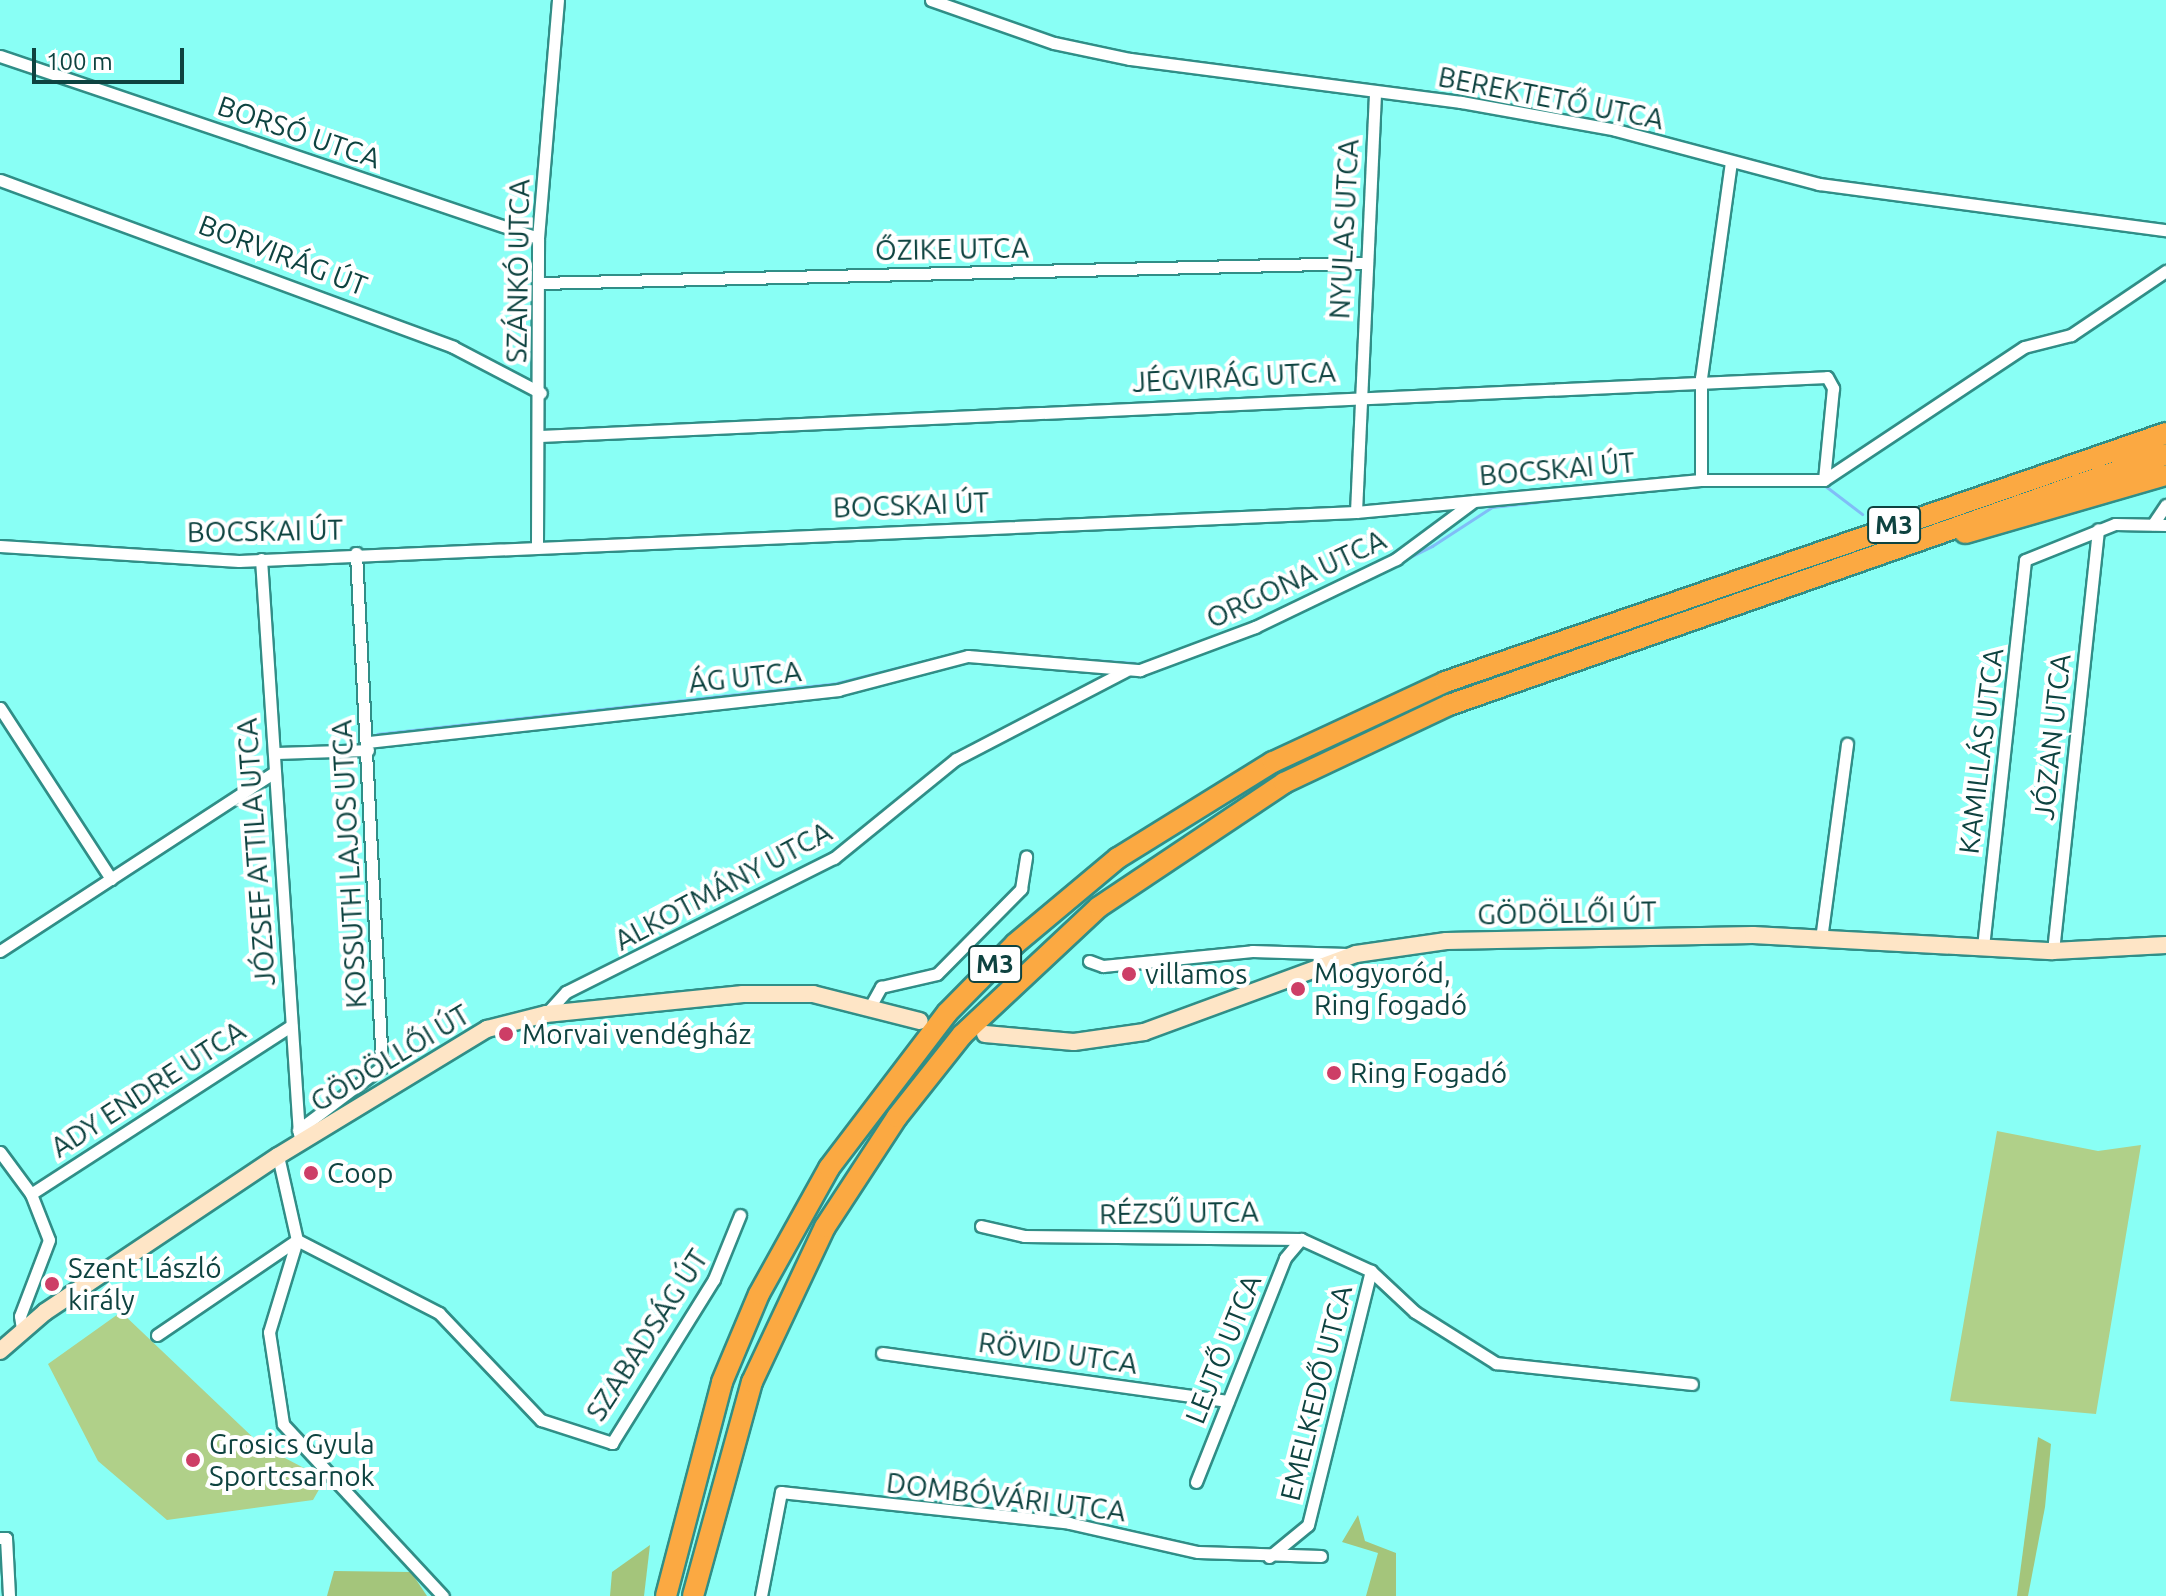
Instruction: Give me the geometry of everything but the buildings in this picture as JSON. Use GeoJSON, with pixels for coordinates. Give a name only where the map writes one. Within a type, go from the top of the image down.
{"type":"FeatureCollection","features":[{"type":"Feature","properties":{"kind":"highway","name":"M3"},"geometry":{"type":"LineString","coordinates":[[666,1596],[722,1382],[759,1294],[823,1178],[947,1013],[1118,858],[1259,769],[1445,682],[2166,433]]}},
{"type":"Feature","properties":{"kind":"highway","name":"M3"},"geometry":{"type":"LineString","coordinates":[[693,1596],[752,1382],[825,1227],[931,1073],[1070,930],[1175,850],[1348,751],[1541,669],[2166,454]]}},
{"type":"Feature","properties":{"kind":"highway"},"geometry":{"type":"LineString","coordinates":[[1875,553],[2037,517],[2166,475]]}},
{"type":"Feature","properties":{"kind":"main road","name":"GÖDÖLLŐI ÚT"},"geometry":{"type":"LineString","coordinates":[[985,1034],[1074,1042],[1144,1032],[1356,954],[1446,941],[1821,939],[2053,951],[2166,945]]}},
{"type":"Feature","properties":{"kind":"main road","name":"GÖDÖLLŐI ÚT"},"geometry":{"type":"LineString","coordinates":[[0,1351],[22,1328],[278,1156],[299,1136],[444,1049],[546,1014],[743,994],[871,1005],[920,1021]]}},
{"type":"Feature","properties":{"kind":"street","name":"SZÁNKÓ UTCA"},"geometry":{"type":"LineString","coordinates":[[537,543],[541,393],[538,238],[558,0]]}},
{"type":"Feature","properties":{"kind":"street","name":"BEREKTETŐ UTCA"},"geometry":{"type":"LineString","coordinates":[[931,0],[1016,32],[1130,59],[1375,92],[1616,130],[1819,184],[2166,230]]}},
{"type":"Feature","properties":{"kind":"street","name":"BORSÓ UTCA"},"geometry":{"type":"LineString","coordinates":[[0,56],[538,238]]}},
{"type":"Feature","properties":{"kind":"street","name":"NYULAS UTCA"},"geometry":{"type":"LineString","coordinates":[[1356,512],[1375,92]]}},
{"type":"Feature","properties":{"kind":"street"},"geometry":{"type":"LineString","coordinates":[[1701,480],[1701,378],[1731,162]]}},
{"type":"Feature","properties":{"kind":"street","name":"BORVIRÁG ÚT"},"geometry":{"type":"LineString","coordinates":[[0,180],[453,347],[541,393]]}},
{"type":"Feature","properties":{"kind":"street","name":"ŐZIKE UTCA"},"geometry":{"type":"LineString","coordinates":[[539,283],[1366,263]]}},
{"type":"Feature","properties":{"kind":"street"},"geometry":{"type":"LineString","coordinates":[[1824,480],[2024,347],[2071,335],[2166,271]]}},
{"type":"Feature","properties":{"kind":"street","name":"JÉGVIRÁG UTCA"},"geometry":{"type":"LineString","coordinates":[[540,436],[1701,378],[1827,377],[1833,388],[1824,480]]}},
{"type":"Feature","properties":{"kind":"street","name":"BOCSKAI ÚT"},"geometry":{"type":"LineString","coordinates":[[0,546],[261,559],[537,543],[1356,512],[1701,480],[1824,480]]}},
{"type":"Feature","properties":{"kind":"street","name":"ORGONA UTCA"},"geometry":{"type":"LineString","coordinates":[[1125,671],[1199,651],[1396,559],[1474,501]]}},
{"type":"Feature","properties":{"kind":"street"},"geometry":{"type":"LineString","coordinates":[[2098,529],[2160,525],[2166,505]]}},
{"type":"Feature","properties":{"kind":"street","name":"KAMILLÁS UTCA"},"geometry":{"type":"LineString","coordinates":[[1983,947],[2025,560],[2098,529]]}},
{"type":"Feature","properties":{"kind":"street","name":"JÓZAN UTCA"},"geometry":{"type":"LineString","coordinates":[[2053,951],[2098,529]]}},
{"type":"Feature","properties":{"kind":"street","name":"KOSSUTH LAJOS UTCA"},"geometry":{"type":"LineString","coordinates":[[299,1136],[382,1067],[356,553]]}},
{"type":"Feature","properties":{"kind":"street","name":"JÓZSEF ATTILA UTCA"},"geometry":{"type":"LineString","coordinates":[[261,559],[299,1136]]}},
{"type":"Feature","properties":{"kind":"street","name":"ÁG UTCA"},"geometry":{"type":"LineString","coordinates":[[274,753],[368,746],[838,690],[968,656],[1125,671]]}},
{"type":"Feature","properties":{"kind":"street","name":"ALKOTMÁNY UTCA"},"geometry":{"type":"LineString","coordinates":[[546,1014],[566,992],[834,858],[956,759],[1125,671]]}},
{"type":"Feature","properties":{"kind":"street"},"geometry":{"type":"LineString","coordinates":[[0,708],[111,879]]}},
{"type":"Feature","properties":{"kind":"street"},"geometry":{"type":"LineString","coordinates":[[1821,939],[1847,744]]}},
{"type":"Feature","properties":{"kind":"street"},"geometry":{"type":"LineString","coordinates":[[0,951],[275,772]]}},
{"type":"Feature","properties":{"kind":"street"},"geometry":{"type":"LineString","coordinates":[[871,1005],[881,987],[937,974],[1021,889],[1026,856]]}},
{"type":"Feature","properties":{"kind":"street"},"geometry":{"type":"LineString","coordinates":[[1089,961],[1103,966],[1252,951],[1356,954]]}},
{"type":"Feature","properties":{"kind":"street","name":"ADY ENDRE UTCA"},"geometry":{"type":"LineString","coordinates":[[31,1194],[291,1026]]}},
{"type":"Feature","properties":{"kind":"street"},"geometry":{"type":"LineString","coordinates":[[0,1152],[31,1194],[49,1247],[20,1316],[22,1328]]}},
{"type":"Feature","properties":{"kind":"street"},"geometry":{"type":"LineString","coordinates":[[278,1156],[297,1240],[269,1332],[283,1424],[443,1596]]}},
{"type":"Feature","properties":{"kind":"street","name":"SZABADSÁG ÚT"},"geometry":{"type":"LineString","coordinates":[[297,1240],[439,1313],[541,1420],[612,1443],[714,1279],[740,1215]]}},
{"type":"Feature","properties":{"kind":"street","name":"RÉZSŰ UTCA"},"geometry":{"type":"LineString","coordinates":[[981,1226],[1039,1237],[1301,1239],[1371,1271],[1415,1312],[1496,1363],[1692,1384]]}},
{"type":"Feature","properties":{"kind":"street","name":"LEJTŐ UTCA"},"geometry":{"type":"LineString","coordinates":[[1196,1482],[1285,1258],[1301,1239]]}},
{"type":"Feature","properties":{"kind":"street"},"geometry":{"type":"LineString","coordinates":[[157,1335],[297,1240]]}},
{"type":"Feature","properties":{"kind":"street","name":"EMELKEDŐ UTCA"},"geometry":{"type":"LineString","coordinates":[[1269,1557],[1308,1525],[1371,1271]]}},
{"type":"Feature","properties":{"kind":"street","name":"RÖVID UTCA"},"geometry":{"type":"LineString","coordinates":[[882,1353],[1228,1401]]}},
{"type":"Feature","properties":{"kind":"street","name":"DOMBÓVÁRI UTCA"},"geometry":{"type":"LineString","coordinates":[[761,1596],[781,1492],[1069,1523],[1198,1552],[1269,1557],[1321,1556]]}},
{"type":"Feature","properties":{"kind":"street"},"geometry":{"type":"LineString","coordinates":[[0,1538],[6,1538],[9,1596]]}},
{"type":"Feature","properties":{"kind":"green space"},"geometry":{"type":"Polygon","coordinates":[[[1997,1131],[2098,1151],[2141,1145],[2096,1414],[1950,1401],[1997,1131]]]}},
{"type":"Feature","properties":{"kind":"green space"},"geometry":{"type":"Polygon","coordinates":[[[121,1312],[262,1446],[325,1479],[313,1500],[167,1520],[98,1461],[48,1364],[121,1312]]]}},
{"type":"Feature","properties":{"kind":"green space"},"geometry":{"type":"Polygon","coordinates":[[[2038,1437],[2051,1444],[2045,1507],[2028,1596],[2017,1596],[2038,1437]]]}},
{"type":"Feature","properties":{"kind":"green space"},"geometry":{"type":"Polygon","coordinates":[[[1358,1515],[1365,1541],[1396,1553],[1396,1596],[1366,1596],[1378,1553],[1342,1542],[1358,1515]]]}},
{"type":"Feature","properties":{"kind":"green space"},"geometry":{"type":"Polygon","coordinates":[[[650,1545],[644,1596],[610,1596],[612,1572],[650,1545]]]}},
{"type":"Feature","properties":{"kind":"green space"},"geometry":{"type":"Polygon","coordinates":[[[334,1571],[411,1572],[427,1596],[327,1596],[334,1571]]]}},
{"type":"Feature","properties":{"kind":"waterway"},"geometry":{"type":"LineString","coordinates":[[1691,486],[1824,485],[1862,514]]}},
{"type":"Feature","properties":{"kind":"waterway"},"geometry":{"type":"LineString","coordinates":[[1296,613],[1432,546],[1492,507],[1600,495]]}},
{"type":"Feature","properties":{"kind":"waterway"},"geometry":{"type":"LineString","coordinates":[[1144,675],[1249,635]]}},
{"type":"Feature","properties":{"kind":"waterway"},"geometry":{"type":"LineString","coordinates":[[980,652],[1135,663]]}},
{"type":"Feature","properties":{"kind":"waterway"},"geometry":{"type":"LineString","coordinates":[[377,734],[837,683],[956,653]]}},
{"type":"Feature","properties":{"kind":"waterway"},"geometry":{"type":"LineString","coordinates":[[324,746],[360,744]]}},
{"type":"Feature","properties":{"kind":"place","name":"villamos"},"geometry":{"type":"Point","coordinates":[1129,974]}},
{"type":"Feature","properties":{"kind":"place","name":"Mogyoród, Ring fogadó"},"geometry":{"type":"Point","coordinates":[1298,989]}},
{"type":"Feature","properties":{"kind":"place","name":"Morvai vendégház"},"geometry":{"type":"Point","coordinates":[506,1034]}},
{"type":"Feature","properties":{"kind":"place","name":"Ring Fogadó"},"geometry":{"type":"Point","coordinates":[1334,1073]}},
{"type":"Feature","properties":{"kind":"place","name":"Coop"},"geometry":{"type":"Point","coordinates":[311,1173]}},
{"type":"Feature","properties":{"kind":"place","name":"Szent László király"},"geometry":{"type":"Point","coordinates":[52,1284]}},
{"type":"Feature","properties":{"kind":"place","name":"Grosics Gyula Sportcsarnok"},"geometry":{"type":"Point","coordinates":[193,1460]}}]}
